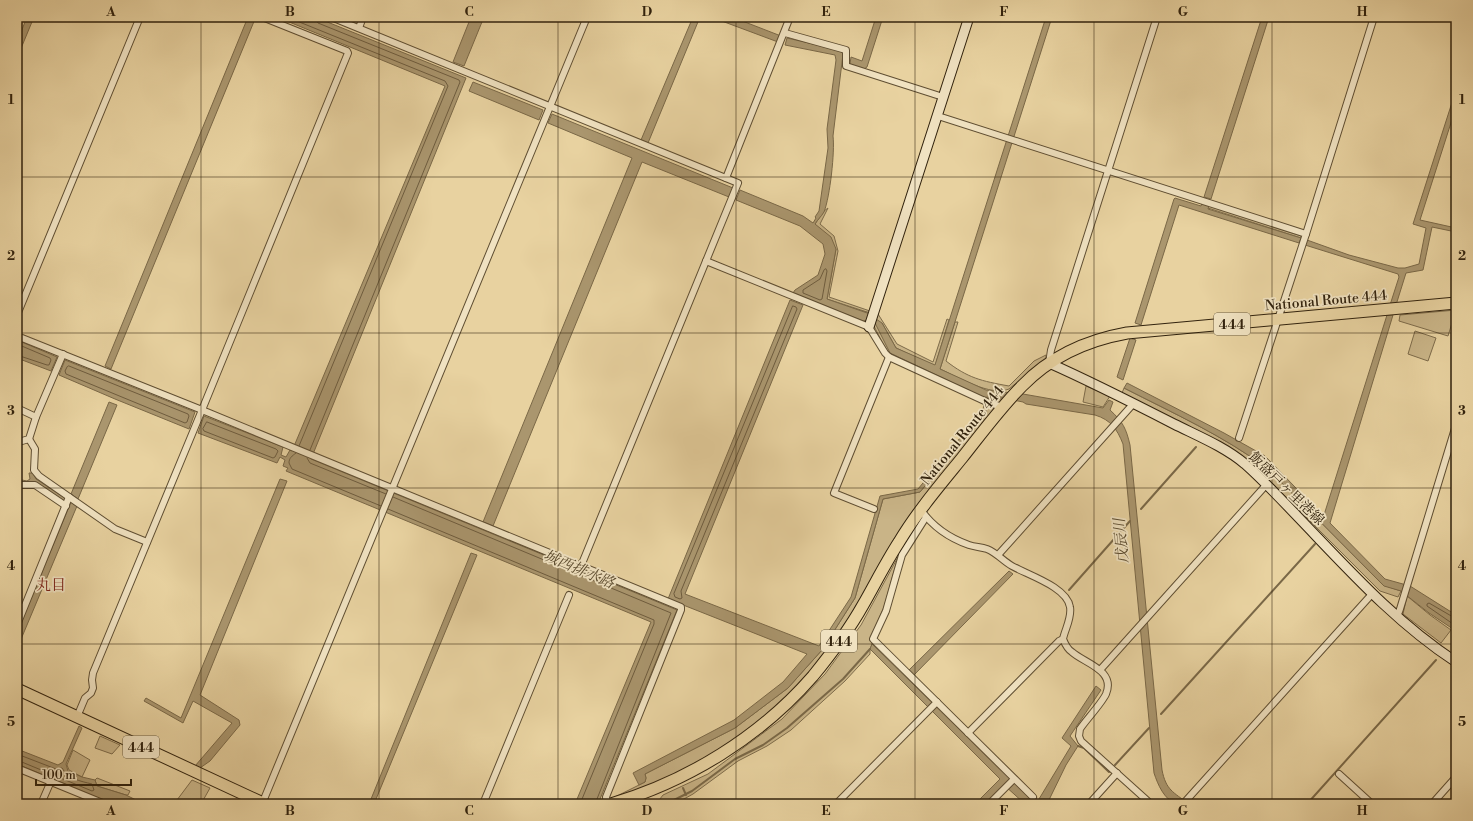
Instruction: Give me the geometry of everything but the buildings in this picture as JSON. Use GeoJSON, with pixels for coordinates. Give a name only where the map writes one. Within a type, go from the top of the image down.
{"type":"FeatureCollection","features":[{"type":"Feature","properties":{"kind":"highway","name":"National Route 444"},"geometry":{"type":"LineString","coordinates":[[611,804],[636,802],[655,789],[707,763],[741,741],[776,714],[813,676],[842,638],[863,606],[900,540],[923,513],[1003,407],[1022,386],[1049,364],[1068,352],[1108,337],[1127,333],[1456,303]]}},
{"type":"Feature","properties":{"kind":"highway","name":"444"},"geometry":{"type":"LineString","coordinates":[[17,689],[263,804]]}},
{"type":"Feature","properties":{"kind":"main road"},"geometry":{"type":"LineString","coordinates":[[869,327],[969,17]]}},
{"type":"Feature","properties":{"kind":"main road","name":"飯盛戸ヶ里港線"},"geometry":{"type":"LineString","coordinates":[[1049,364],[1088,380],[1134,403],[1202,438],[1244,463],[1267,484],[1372,594],[1396,617],[1456,662]]}},
{"type":"Feature","properties":{"kind":"street"},"geometry":{"type":"LineString","coordinates":[[17,315],[140,17]]}},
{"type":"Feature","properties":{"kind":"street"},"geometry":{"type":"LineString","coordinates":[[77,717],[85,698],[91,693],[93,688],[93,673],[348,53],[262,17]]}},
{"type":"Feature","properties":{"kind":"street"},"geometry":{"type":"LineString","coordinates":[[331,17],[738,183],[581,566]]}},
{"type":"Feature","properties":{"kind":"street"},"geometry":{"type":"LineString","coordinates":[[359,28],[363,17]]}},
{"type":"Feature","properties":{"kind":"street"},"geometry":{"type":"LineString","coordinates":[[263,804],[587,17]]}},
{"type":"Feature","properties":{"kind":"street"},"geometry":{"type":"LineString","coordinates":[[726,178],[785,33],[790,17]]}},
{"type":"Feature","properties":{"kind":"street"},"geometry":{"type":"LineString","coordinates":[[1049,364],[1051,350],[1157,17]]}},
{"type":"Feature","properties":{"kind":"street"},"geometry":{"type":"LineString","coordinates":[[1239,438],[1306,234],[1374,17]]}},
{"type":"Feature","properties":{"kind":"street"},"geometry":{"type":"LineString","coordinates":[[785,33],[846,50],[846,66],[943,97]]}},
{"type":"Feature","properties":{"kind":"street"},"geometry":{"type":"LineString","coordinates":[[938,116],[1306,234]]}},
{"type":"Feature","properties":{"kind":"street"},"geometry":{"type":"LineString","coordinates":[[706,261],[869,327],[889,357],[989,403],[1003,407]]}},
{"type":"Feature","properties":{"kind":"street"},"geometry":{"type":"LineString","coordinates":[[17,336],[292,446],[392,490],[681,607],[606,797],[607,804]]}},
{"type":"Feature","properties":{"kind":"street"},"geometry":{"type":"LineString","coordinates":[[63,354],[36,417],[29,439],[35,449],[34,470],[39,476],[115,529],[147,542]]}},
{"type":"Feature","properties":{"kind":"street"},"geometry":{"type":"LineString","coordinates":[[874,509],[834,493],[889,357]]}},
{"type":"Feature","properties":{"kind":"street"},"geometry":{"type":"LineString","coordinates":[[998,555],[1134,403]]}},
{"type":"Feature","properties":{"kind":"street"},"geometry":{"type":"LineString","coordinates":[[17,408],[36,417]]}},
{"type":"Feature","properties":{"kind":"street"},"geometry":{"type":"LineString","coordinates":[[1396,617],[1408,585],[1456,425]]}},
{"type":"Feature","properties":{"kind":"street"},"geometry":{"type":"LineString","coordinates":[[17,441],[29,439]]}},
{"type":"Feature","properties":{"kind":"street"},"geometry":{"type":"LineString","coordinates":[[1100,670],[1267,484]]}},
{"type":"Feature","properties":{"kind":"street"},"geometry":{"type":"LineString","coordinates":[[17,486],[35,485],[66,506]]}},
{"type":"Feature","properties":{"kind":"street"},"geometry":{"type":"LineString","coordinates":[[17,625],[69,497]]}},
{"type":"Feature","properties":{"kind":"street"},"geometry":{"type":"LineString","coordinates":[[1033,797],[873,639],[886,610],[902,555],[923,513],[943,533],[970,545],[987,549],[998,555],[1010,565],[1061,592],[1068,600],[1071,608],[1063,639],[1066,646],[1072,652],[1100,670],[1105,676],[1107,683],[1106,693],[1080,730],[1079,736],[1081,742],[1151,804]]}},
{"type":"Feature","properties":{"kind":"street"},"geometry":{"type":"LineString","coordinates":[[1183,804],[1372,594]]}},
{"type":"Feature","properties":{"kind":"street"},"geometry":{"type":"LineString","coordinates":[[483,804],[569,595]]}},
{"type":"Feature","properties":{"kind":"street"},"geometry":{"type":"LineString","coordinates":[[968,733],[1059,641],[1063,639]]}},
{"type":"Feature","properties":{"kind":"street"},"geometry":{"type":"LineString","coordinates":[[836,804],[937,702]]}},
{"type":"Feature","properties":{"kind":"street"},"geometry":{"type":"LineString","coordinates":[[17,768],[105,804]]}},
{"type":"Feature","properties":{"kind":"street"},"geometry":{"type":"LineString","coordinates":[[1089,804],[1117,773]]}},
{"type":"Feature","properties":{"kind":"street"},"geometry":{"type":"LineString","coordinates":[[1339,774],[1372,804]]}},
{"type":"Feature","properties":{"kind":"street"},"geometry":{"type":"LineString","coordinates":[[1432,804],[1456,777]]}},
{"type":"Feature","properties":{"kind":"street"},"geometry":{"type":"LineString","coordinates":[[989,804],[1014,779]]}},
{"type":"Feature","properties":{"kind":"street"},"geometry":{"type":"LineString","coordinates":[[42,804],[51,781]]}},
{"type":"Feature","properties":{"kind":"shaded area"},"geometry":{"type":"Polygon","coordinates":[[[1209,205],[1301,235],[1301,238],[1208,208],[1209,205]]]}},
{"type":"Feature","properties":{"kind":"shaded area"},"geometry":{"type":"Polygon","coordinates":[[[828,208],[820,224],[834,236],[838,251],[829,297],[870,311],[870,313],[827,299],[836,249],[815,224],[824,211],[828,208]]]}},
{"type":"Feature","properties":{"kind":"shaded area"},"geometry":{"type":"Polygon","coordinates":[[[793,293],[870,313],[868,324],[793,293]]]}},
{"type":"Feature","properties":{"kind":"shaded area"},"geometry":{"type":"Polygon","coordinates":[[[1456,310],[1448,336],[1399,321],[1400,315],[1456,310]]]}},
{"type":"Feature","properties":{"kind":"shaded area"},"geometry":{"type":"Polygon","coordinates":[[[878,314],[897,344],[933,362],[947,319],[949,320],[935,366],[896,348],[882,323],[890,353],[983,397],[1003,398],[1001,400],[983,398],[888,354],[873,324],[876,315],[878,314]]]}},
{"type":"Feature","properties":{"kind":"shaded area"},"geometry":{"type":"Polygon","coordinates":[[[955,322],[958,322],[946,361],[975,378],[1009,386],[1034,361],[1046,355],[1046,359],[1009,389],[1002,391],[993,390],[974,385],[940,369],[955,322]]]}},
{"type":"Feature","properties":{"kind":"shaded area"},"geometry":{"type":"Polygon","coordinates":[[[1415,331],[1436,338],[1428,361],[1408,354],[1415,331]]]}},
{"type":"Feature","properties":{"kind":"shaded area"},"geometry":{"type":"Polygon","coordinates":[[[1086,386],[1110,396],[1103,407],[1083,402],[1086,386]]]}},
{"type":"Feature","properties":{"kind":"shaded area"},"geometry":{"type":"Polygon","coordinates":[[[1124,388],[1216,435],[1268,469],[1383,585],[1401,591],[1398,597],[1380,591],[1256,467],[1223,444],[1122,393],[1124,388]]]}},
{"type":"Feature","properties":{"kind":"shaded area"},"geometry":{"type":"Polygon","coordinates":[[[984,404],[997,408],[856,608],[837,638],[811,672],[775,709],[733,741],[691,766],[649,787],[613,798],[645,782],[645,774],[735,728],[788,688],[822,650],[855,598],[883,499],[920,492],[986,411],[983,410],[984,404]]]}},
{"type":"Feature","properties":{"kind":"shaded area"},"geometry":{"type":"Polygon","coordinates":[[[898,557],[884,607],[870,639],[872,644],[870,654],[845,681],[791,730],[767,746],[738,761],[693,794],[675,804],[656,804],[663,795],[708,774],[782,719],[825,674],[861,625],[898,557]]]}},
{"type":"Feature","properties":{"kind":"shaded area"},"geometry":{"type":"Polygon","coordinates":[[[1407,596],[1451,630],[1441,643],[1403,614],[1407,596]]]}},
{"type":"Feature","properties":{"kind":"shaded area"},"geometry":{"type":"Polygon","coordinates":[[[100,736],[120,745],[112,754],[95,748],[100,736]]]}},
{"type":"Feature","properties":{"kind":"shaded area"},"geometry":{"type":"Polygon","coordinates":[[[73,750],[90,760],[82,777],[69,770],[67,765],[73,750]]]}},
{"type":"Feature","properties":{"kind":"shaded area"},"geometry":{"type":"Polygon","coordinates":[[[97,778],[130,791],[128,795],[126,795],[97,786],[95,780],[97,778]]]}},
{"type":"Feature","properties":{"kind":"shaded area"},"geometry":{"type":"Polygon","coordinates":[[[192,780],[210,788],[201,804],[174,804],[192,780]]]}},
{"type":"Feature","properties":{"kind":"water"},"geometry":{"type":"Polygon","coordinates":[[[27,17],[34,17],[17,58],[17,42],[27,17]]]}},
{"type":"Feature","properties":{"kind":"water"},"geometry":{"type":"Polygon","coordinates":[[[248,17],[255,19],[111,369],[105,366],[248,17]]]}},
{"type":"Feature","properties":{"kind":"water"},"geometry":{"type":"Polygon","coordinates":[[[277,17],[315,17],[466,78],[311,459],[677,610],[598,804],[575,804],[651,622],[286,471],[288,468],[283,466],[285,460],[280,457],[277,463],[198,433],[204,416],[283,447],[281,455],[286,457],[290,450],[292,451],[445,86],[277,17]]]}},
{"type":"Feature","properties":{"kind":"water"},"geometry":{"type":"Polygon","coordinates":[[[471,17],[484,17],[464,66],[453,62],[471,17]]]}},
{"type":"Feature","properties":{"kind":"water"},"geometry":{"type":"Polygon","coordinates":[[[693,17],[700,17],[648,143],[641,140],[693,17]]]}},
{"type":"Feature","properties":{"kind":"water"},"geometry":{"type":"Polygon","coordinates":[[[711,17],[732,17],[781,36],[778,42],[711,17]]]}},
{"type":"Feature","properties":{"kind":"water"},"geometry":{"type":"Polygon","coordinates":[[[876,17],[883,17],[867,67],[864,69],[850,64],[851,57],[862,61],[876,17]]]}},
{"type":"Feature","properties":{"kind":"water"},"geometry":{"type":"Polygon","coordinates":[[[1046,17],[1052,17],[940,369],[986,390],[1023,394],[1103,408],[1109,400],[1113,402],[1110,410],[1123,426],[1130,445],[1162,770],[1166,782],[1171,790],[1189,804],[1176,804],[1168,799],[1160,787],[1154,773],[1123,444],[1116,430],[1109,422],[1095,415],[1026,404],[1003,398],[983,397],[890,353],[875,323],[876,319],[882,323],[896,348],[935,365],[1046,17]]]}},
{"type":"Feature","properties":{"kind":"water"},"geometry":{"type":"Polygon","coordinates":[[[1262,17],[1269,17],[1211,199],[1204,197],[1262,17]]]}},
{"type":"Feature","properties":{"kind":"water"},"geometry":{"type":"Polygon","coordinates":[[[787,38],[839,50],[843,54],[833,136],[832,174],[824,212],[815,224],[831,237],[836,249],[827,299],[870,314],[868,320],[863,321],[793,293],[795,290],[818,275],[825,254],[823,244],[800,226],[736,200],[740,190],[803,216],[813,223],[819,211],[828,148],[827,129],[836,60],[835,55],[785,45],[787,38]]]}},
{"type":"Feature","properties":{"kind":"water"},"geometry":{"type":"Polygon","coordinates":[[[473,82],[543,110],[539,120],[469,91],[473,82]]]}},
{"type":"Feature","properties":{"kind":"water"},"geometry":{"type":"Polygon","coordinates":[[[1456,90],[1456,107],[1420,220],[1456,228],[1456,232],[1432,227],[1423,270],[1406,273],[1396,305],[1390,305],[1399,277],[1398,274],[1305,245],[1307,240],[1349,255],[1398,268],[1405,268],[1419,264],[1426,228],[1413,224],[1456,90]]]}},
{"type":"Feature","properties":{"kind":"water"},"geometry":{"type":"Polygon","coordinates":[[[552,114],[733,188],[729,197],[642,162],[493,526],[483,522],[632,158],[548,123],[552,114]]]}},
{"type":"Feature","properties":{"kind":"water"},"geometry":{"type":"Polygon","coordinates":[[[1175,198],[1201,206],[1202,203],[1209,205],[1208,209],[1301,238],[1299,243],[1179,205],[1141,325],[1135,323],[1175,198]]]}},
{"type":"Feature","properties":{"kind":"water"},"geometry":{"type":"Polygon","coordinates":[[[790,300],[803,305],[685,594],[819,646],[851,597],[880,496],[918,489],[983,410],[987,411],[920,492],[883,499],[855,598],[822,650],[788,688],[735,728],[645,774],[645,782],[639,785],[633,773],[734,720],[783,682],[807,654],[668,599],[790,300]]]}},
{"type":"Feature","properties":{"kind":"water"},"geometry":{"type":"Polygon","coordinates":[[[1387,315],[1393,315],[1330,523],[1385,579],[1410,586],[1456,615],[1456,631],[1429,613],[1401,591],[1384,586],[1268,469],[1216,435],[1124,388],[1127,383],[1265,456],[1322,515],[1324,515],[1387,315]]]}},
{"type":"Feature","properties":{"kind":"water"},"geometry":{"type":"Polygon","coordinates":[[[1130,338],[1136,340],[1123,380],[1117,377],[1130,338]]]}},
{"type":"Feature","properties":{"kind":"water"},"geometry":{"type":"Polygon","coordinates":[[[17,340],[57,357],[51,371],[17,358],[17,340]]]}},
{"type":"Feature","properties":{"kind":"water"},"geometry":{"type":"Polygon","coordinates":[[[65,360],[195,412],[189,429],[59,375],[65,360]]]}},
{"type":"Feature","properties":{"kind":"water"},"geometry":{"type":"Polygon","coordinates":[[[109,402],[117,405],[78,499],[71,494],[109,402]]]}},
{"type":"Feature","properties":{"kind":"water"},"geometry":{"type":"Polygon","coordinates":[[[29,473],[33,473],[36,479],[65,498],[65,500],[63,501],[35,482],[27,484],[17,481],[17,479],[27,481],[30,479],[29,473]]]}},
{"type":"Feature","properties":{"kind":"water"},"geometry":{"type":"Polygon","coordinates":[[[280,479],[287,481],[200,695],[239,720],[240,725],[210,761],[200,768],[195,766],[232,723],[193,701],[183,723],[144,701],[146,698],[181,718],[280,479]]]}},
{"type":"Feature","properties":{"kind":"water"},"geometry":{"type":"Polygon","coordinates":[[[71,502],[77,506],[19,644],[17,643],[17,632],[71,502]]]}},
{"type":"Feature","properties":{"kind":"water"},"geometry":{"type":"Polygon","coordinates":[[[471,553],[477,555],[374,804],[369,804],[471,553]]]}},
{"type":"Feature","properties":{"kind":"water"},"geometry":{"type":"Polygon","coordinates":[[[1009,571],[1013,574],[914,675],[909,670],[1009,571]]]}},
{"type":"Feature","properties":{"kind":"water"},"geometry":{"type":"Polygon","coordinates":[[[872,644],[1036,804],[1025,804],[1004,785],[985,804],[975,804],[1000,779],[870,649],[872,644]]]}},
{"type":"Feature","properties":{"kind":"water"},"geometry":{"type":"Polygon","coordinates":[[[1096,686],[1101,690],[1070,736],[1078,746],[1066,765],[1047,804],[1036,804],[1071,746],[1062,738],[1096,686]]]}},
{"type":"Feature","properties":{"kind":"water"},"geometry":{"type":"Polygon","coordinates":[[[79,726],[82,728],[66,764],[68,771],[82,777],[95,780],[97,786],[126,795],[144,804],[113,804],[17,764],[17,749],[58,765],[63,762],[79,726]]]}},
{"type":"Feature","properties":{"kind":"waterway"},"geometry":{"type":"LineString","coordinates":[[1141,509],[1196,447]]}},
{"type":"Feature","properties":{"kind":"waterway","name":"戊辰川"},"geometry":{"type":"LineString","coordinates":[[1069,590],[1130,521]]}},
{"type":"Feature","properties":{"kind":"waterway"},"geometry":{"type":"LineString","coordinates":[[1161,714],[1315,544]]}},
{"type":"Feature","properties":{"kind":"waterway"},"geometry":{"type":"LineString","coordinates":[[672,801],[692,791],[735,759],[763,745],[787,728],[843,679],[870,649]]}},
{"type":"Feature","properties":{"kind":"waterway"},"geometry":{"type":"LineString","coordinates":[[1307,804],[1436,660]]}},
{"type":"Feature","properties":{"kind":"waterway"},"geometry":{"type":"LineString","coordinates":[[1115,765],[1149,728]]}},
{"type":"Feature","properties":{"kind":"waterway"},"geometry":{"type":"LineString","coordinates":[[1078,746],[1084,748],[1109,772]]}},
{"type":"Feature","properties":{"kind":"waterway"},"geometry":{"type":"LineString","coordinates":[[683,788],[686,795]]}},
{"type":"Feature","properties":{"kind":"district","name":"丸目"},"geometry":{"type":"Point","coordinates":[51,585]}},
{"type":"Feature","properties":{"kind":"water label","name":"城西排水路"},"geometry":{"type":"Point","coordinates":[579,569]}}]}
